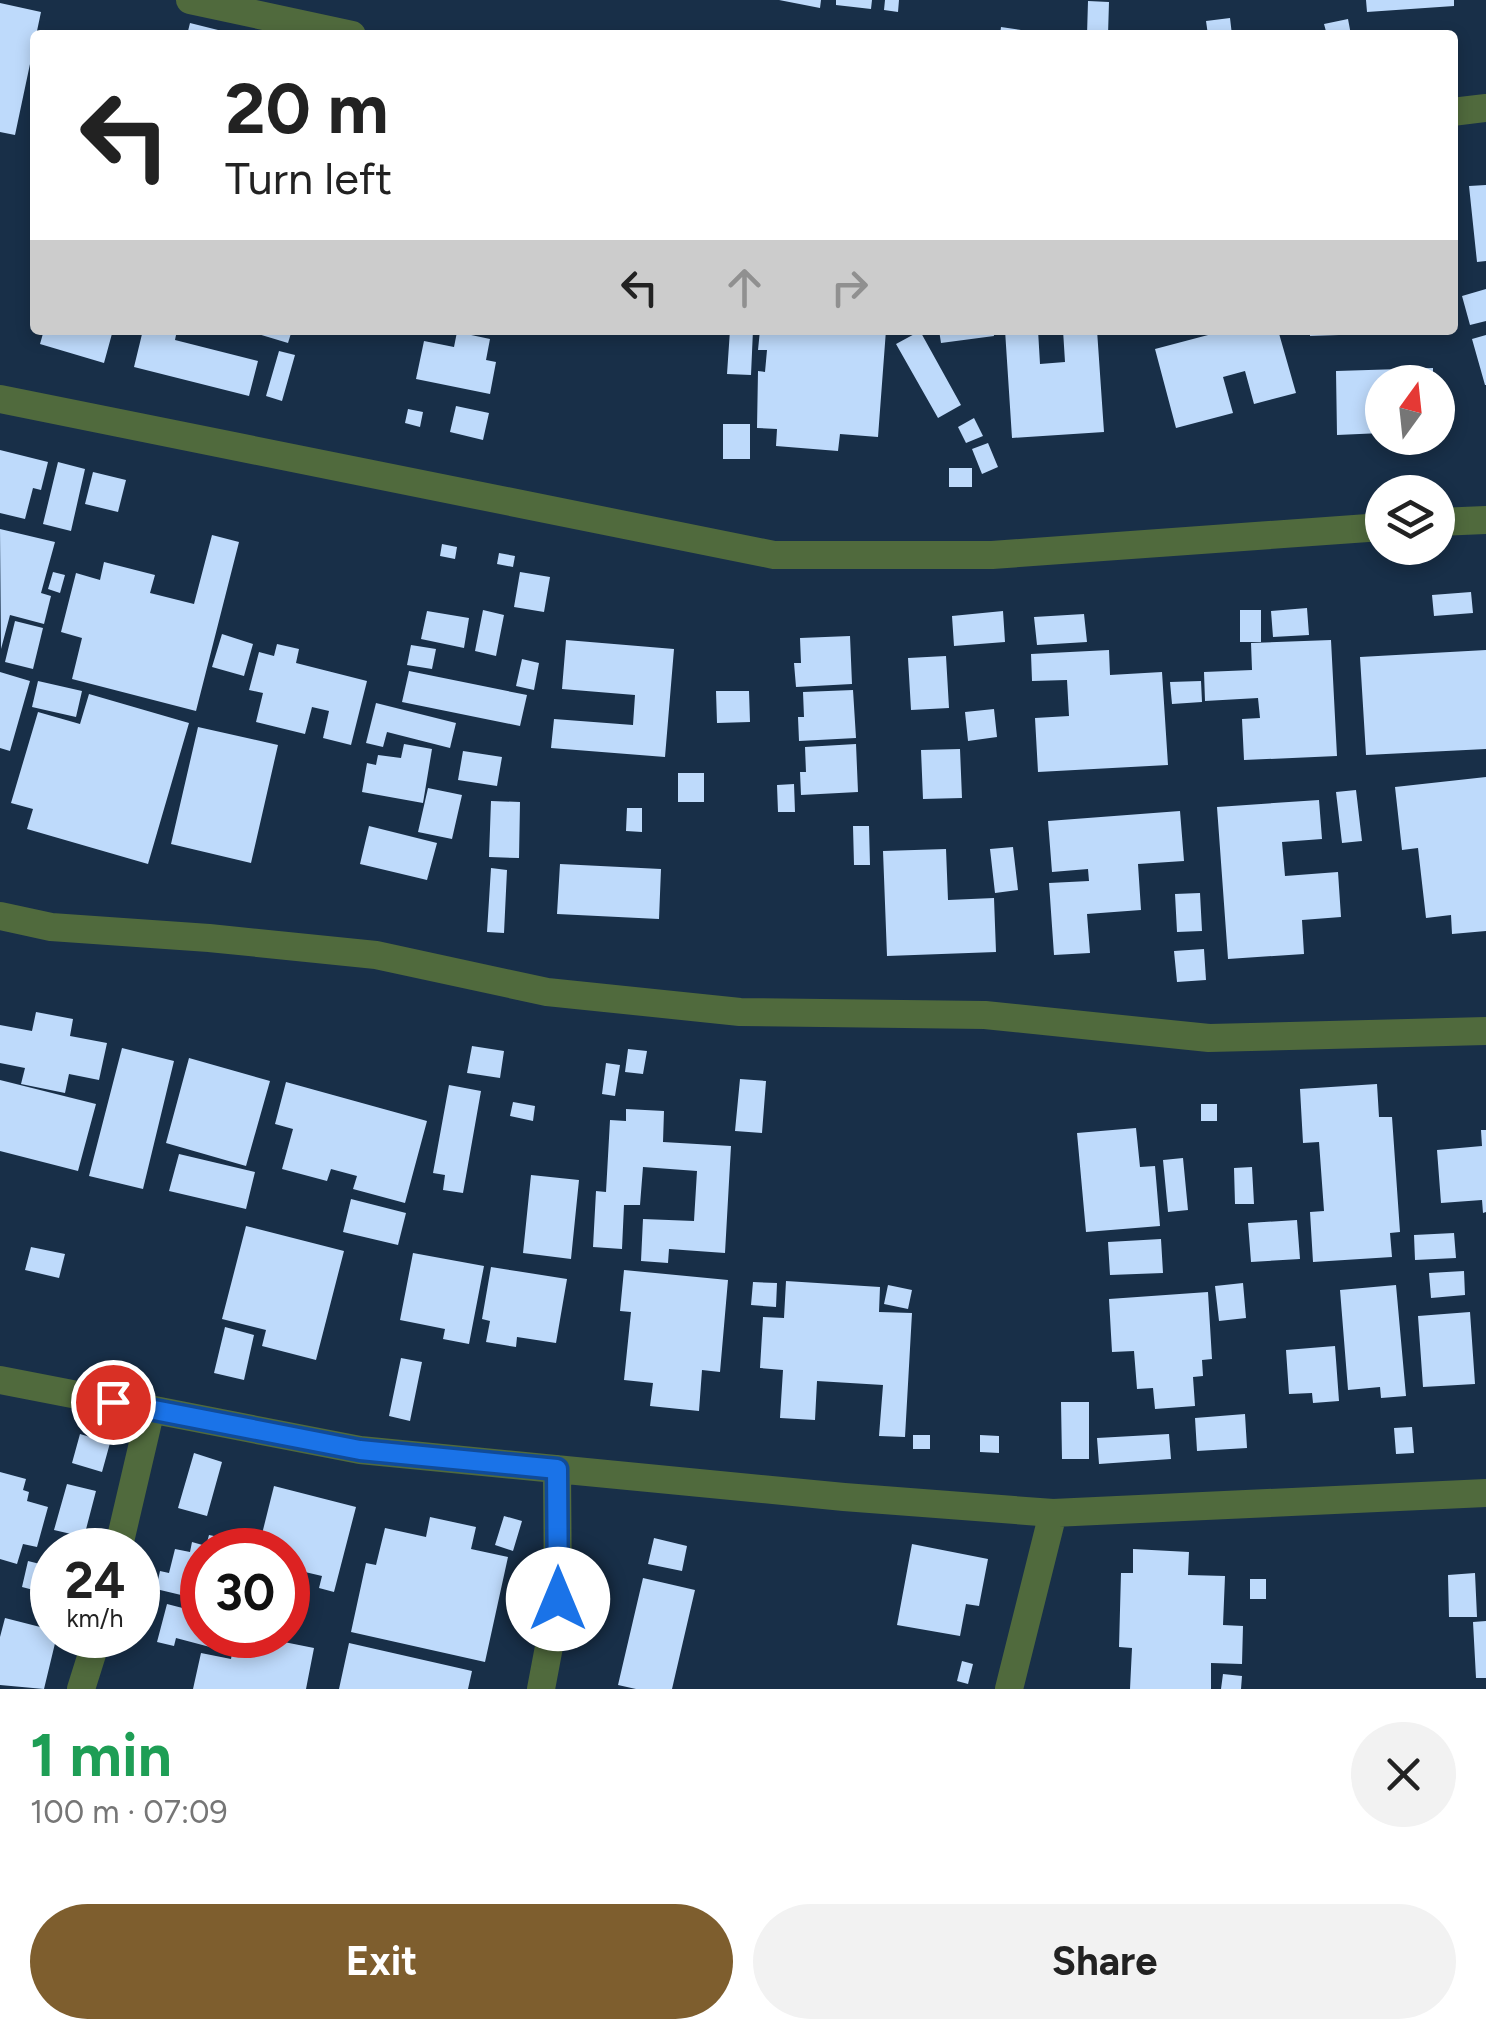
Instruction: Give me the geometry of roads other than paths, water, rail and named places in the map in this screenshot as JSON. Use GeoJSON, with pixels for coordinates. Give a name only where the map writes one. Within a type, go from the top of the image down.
{"type":"FeatureCollection","features":[{"type":"Feature","properties":{"kind":"street"},"geometry":{"type":"LineString","coordinates":[[190,0],[329,30]]}},
{"type":"Feature","properties":{"kind":"street"},"geometry":{"type":"LineString","coordinates":[[1458,111],[1486,108]]}},
{"type":"Feature","properties":{"kind":"street"},"geometry":{"type":"LineString","coordinates":[[0,399],[774,555],[992,555],[1365,528]]}},
{"type":"Feature","properties":{"kind":"street"},"geometry":{"type":"LineString","coordinates":[[1455,521],[1486,520]]}},
{"type":"Feature","properties":{"kind":"street"},"geometry":{"type":"LineString","coordinates":[[0,916],[52,927],[376,955],[547,992],[740,1012],[985,1016],[1209,1038],[1486,1032]]}},
{"type":"Feature","properties":{"kind":"street"},"geometry":{"type":"LineString","coordinates":[[0,1380],[360,1450],[1052,1514],[1486,1493]]}},
{"type":"Feature","properties":{"kind":"street"},"geometry":{"type":"LineString","coordinates":[[123,1528],[151,1409]]}},
{"type":"Feature","properties":{"kind":"street"},"geometry":{"type":"LineString","coordinates":[[541,1689],[558,1599],[557,1469]]}},
{"type":"Feature","properties":{"kind":"street"},"geometry":{"type":"LineString","coordinates":[[1008,1689],[1052,1514]]}},
{"type":"Feature","properties":{"kind":"street"},"geometry":{"type":"LineString","coordinates":[[81,1689],[91,1658]]}}]}
